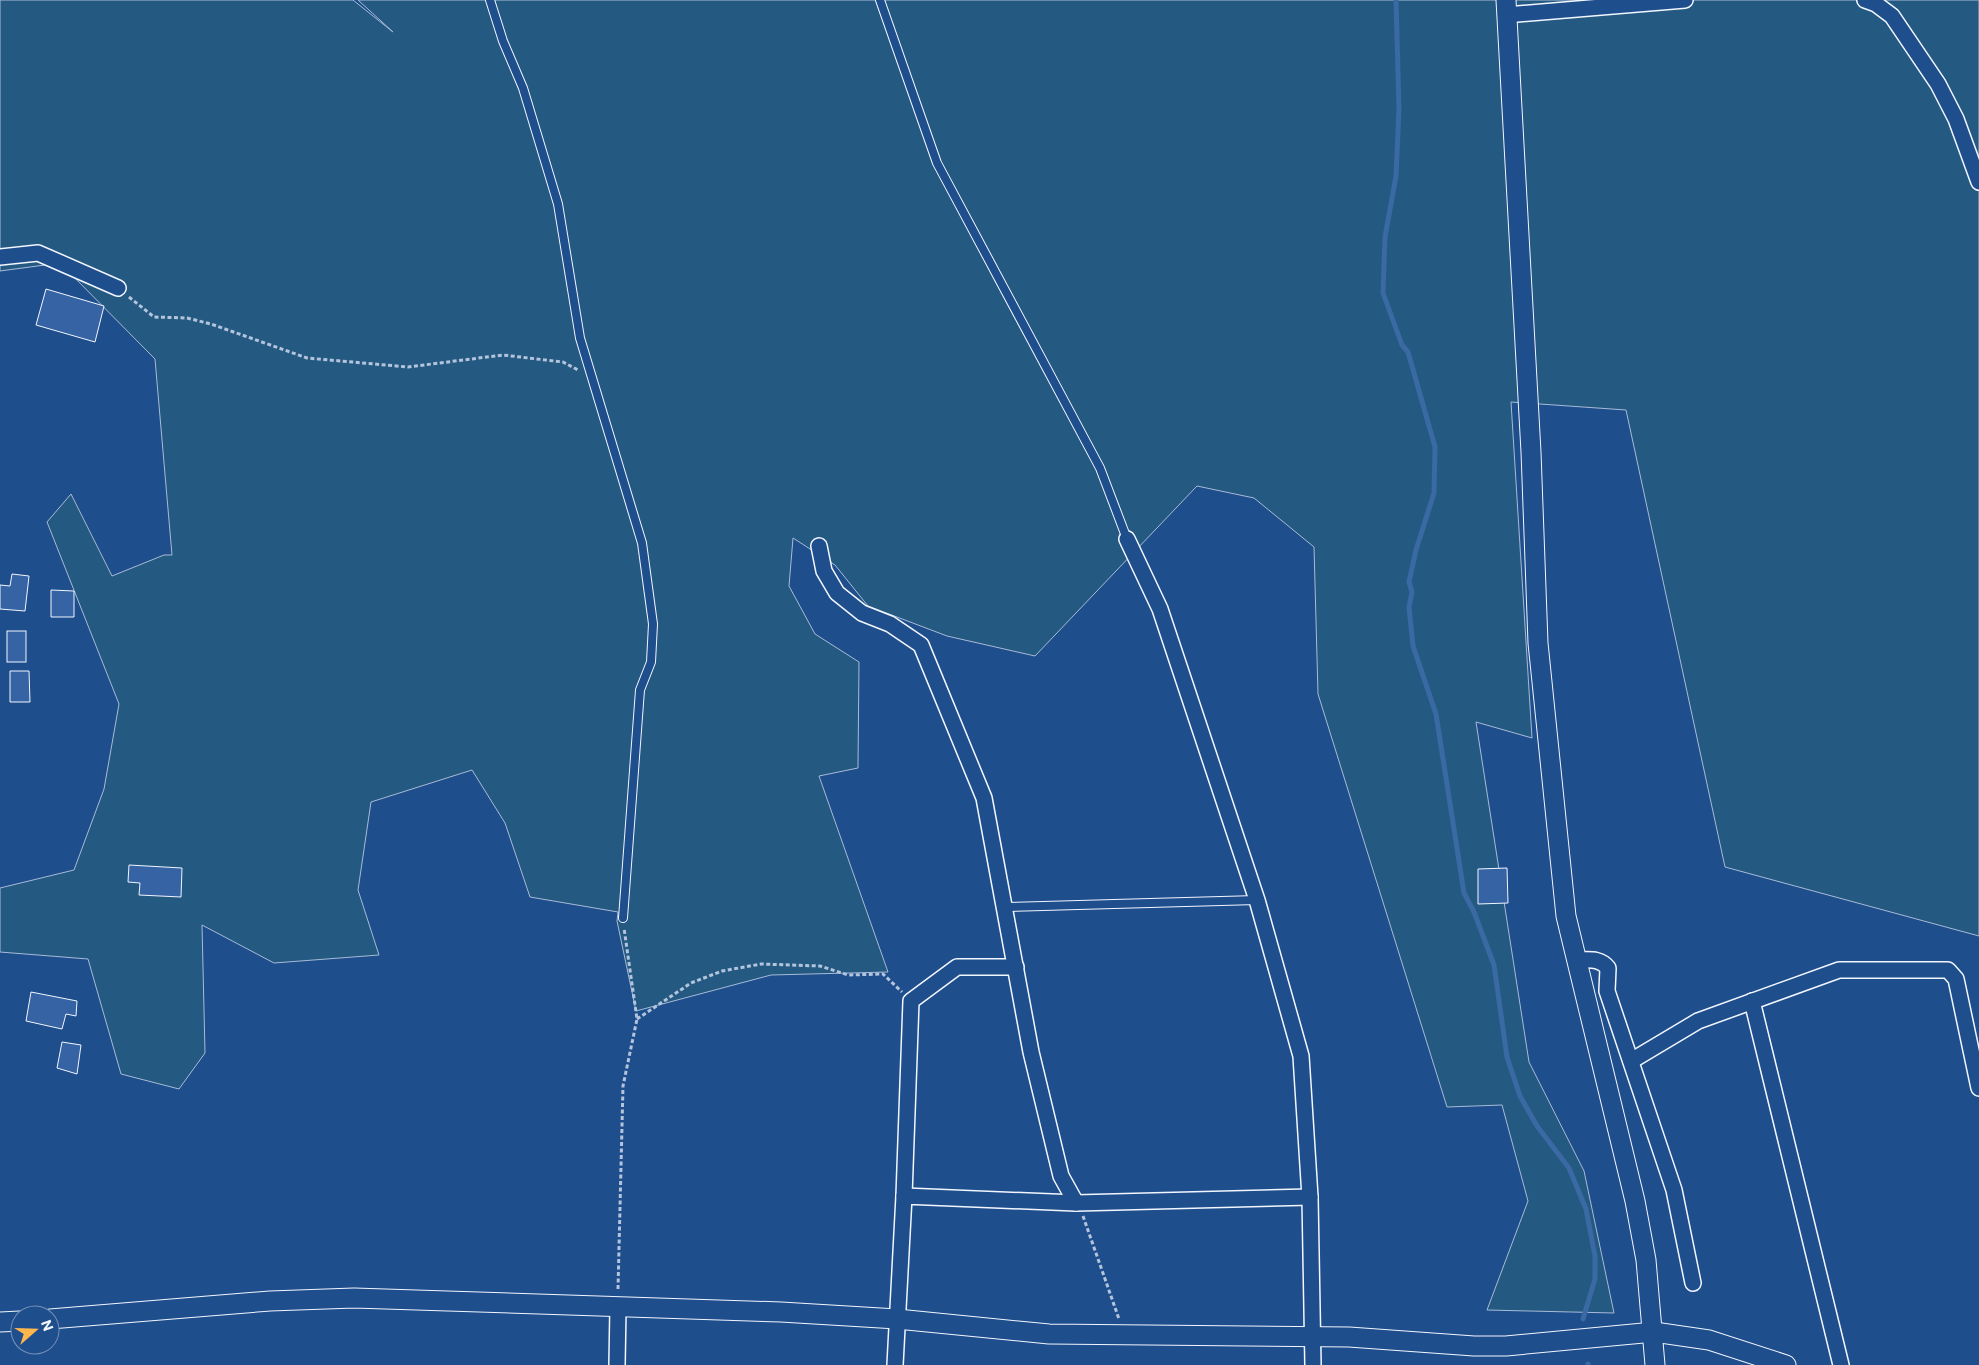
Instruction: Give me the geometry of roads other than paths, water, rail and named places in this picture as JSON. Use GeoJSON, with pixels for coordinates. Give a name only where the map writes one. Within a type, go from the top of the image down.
{"type":"FeatureCollection","features":[{"type":"Feature","properties":{"kind":"street"},"geometry":{"type":"LineString","coordinates":[[1655,1365],[1654,1332],[1646,1260],[1637,1210],[1566,916],[1538,643],[1531,452],[1506,7],[1685,0]]}},
{"type":"Feature","properties":{"kind":"street"},"geometry":{"type":"LineString","coordinates":[[1865,0],[1876,4],[1892,16],[1938,84],[1956,119],[1979,182]]}},
{"type":"Feature","properties":{"kind":"street"},"geometry":{"type":"LineString","coordinates":[[0,258],[38,253],[118,288]]}},
{"type":"Feature","properties":{"kind":"street"},"geometry":{"type":"LineString","coordinates":[[1127,539],[1160,609],[1257,900],[1302,1056],[1310,1198],[1314,1365]]}},
{"type":"Feature","properties":{"kind":"street"},"geometry":{"type":"LineString","coordinates":[[819,546],[824,570],[837,593],[862,613],[890,624],[921,645],[984,798],[1031,1052],[1061,1176],[1076,1203]]}},
{"type":"Feature","properties":{"kind":"street"},"geometry":{"type":"LineString","coordinates":[[1578,960],[1604,962],[1608,968],[1606,991],[1674,1190],[1693,1283]]}},
{"type":"Feature","properties":{"kind":"street"},"geometry":{"type":"LineString","coordinates":[[895,1365],[904,1196],[911,1001],[956,967],[1016,967]]}},
{"type":"Feature","properties":{"kind":"street"},"geometry":{"type":"LineString","coordinates":[[1631,1062],[1698,1020],[1839,970],[1948,970],[1956,980],[1979,1088]]}},
{"type":"Feature","properties":{"kind":"street"},"geometry":{"type":"LineString","coordinates":[[1752,1001],[1841,1365]]}},
{"type":"Feature","properties":{"kind":"street"},"geometry":{"type":"LineString","coordinates":[[904,1196],[1076,1203],[1310,1198]]}},
{"type":"Feature","properties":{"kind":"street"},"geometry":{"type":"LineString","coordinates":[[60,1318],[270,1301],[338,1299],[618,1308],[718,1309],[897,1319],[1026,1333],[1313,1336],[1442,1345],[1506,1346],[1654,1332],[1709,1340],[1786,1365]]}},
{"type":"Feature","properties":{"kind":"street"},"geometry":{"type":"LineString","coordinates":[[617,1365],[618,1308]]}},
{"type":"Feature","properties":{"kind":"lane"},"geometry":{"type":"LineString","coordinates":[[490,0],[503,41],[523,88],[558,204],[580,338],[642,543],[653,624],[651,662],[640,690],[623,918]]}},
{"type":"Feature","properties":{"kind":"lane"},"geometry":{"type":"LineString","coordinates":[[880,0],[937,163],[1100,468],[1127,539]]}},
{"type":"Feature","properties":{"kind":"lane"},"geometry":{"type":"LineString","coordinates":[[1005,907],[1257,900]]}},
{"type":"Feature","properties":{"kind":"waterway"},"geometry":{"type":"LineString","coordinates":[[1396,0],[1399,109],[1396,176],[1385,237],[1383,293],[1402,345],[1408,352],[1435,447],[1434,493],[1416,550],[1409,582],[1412,592],[1409,607],[1413,646],[1436,714],[1464,893],[1474,912],[1494,965],[1507,1057],[1520,1096],[1537,1126],[1569,1168],[1586,1209],[1595,1256],[1595,1279],[1583,1319]]}}]}
